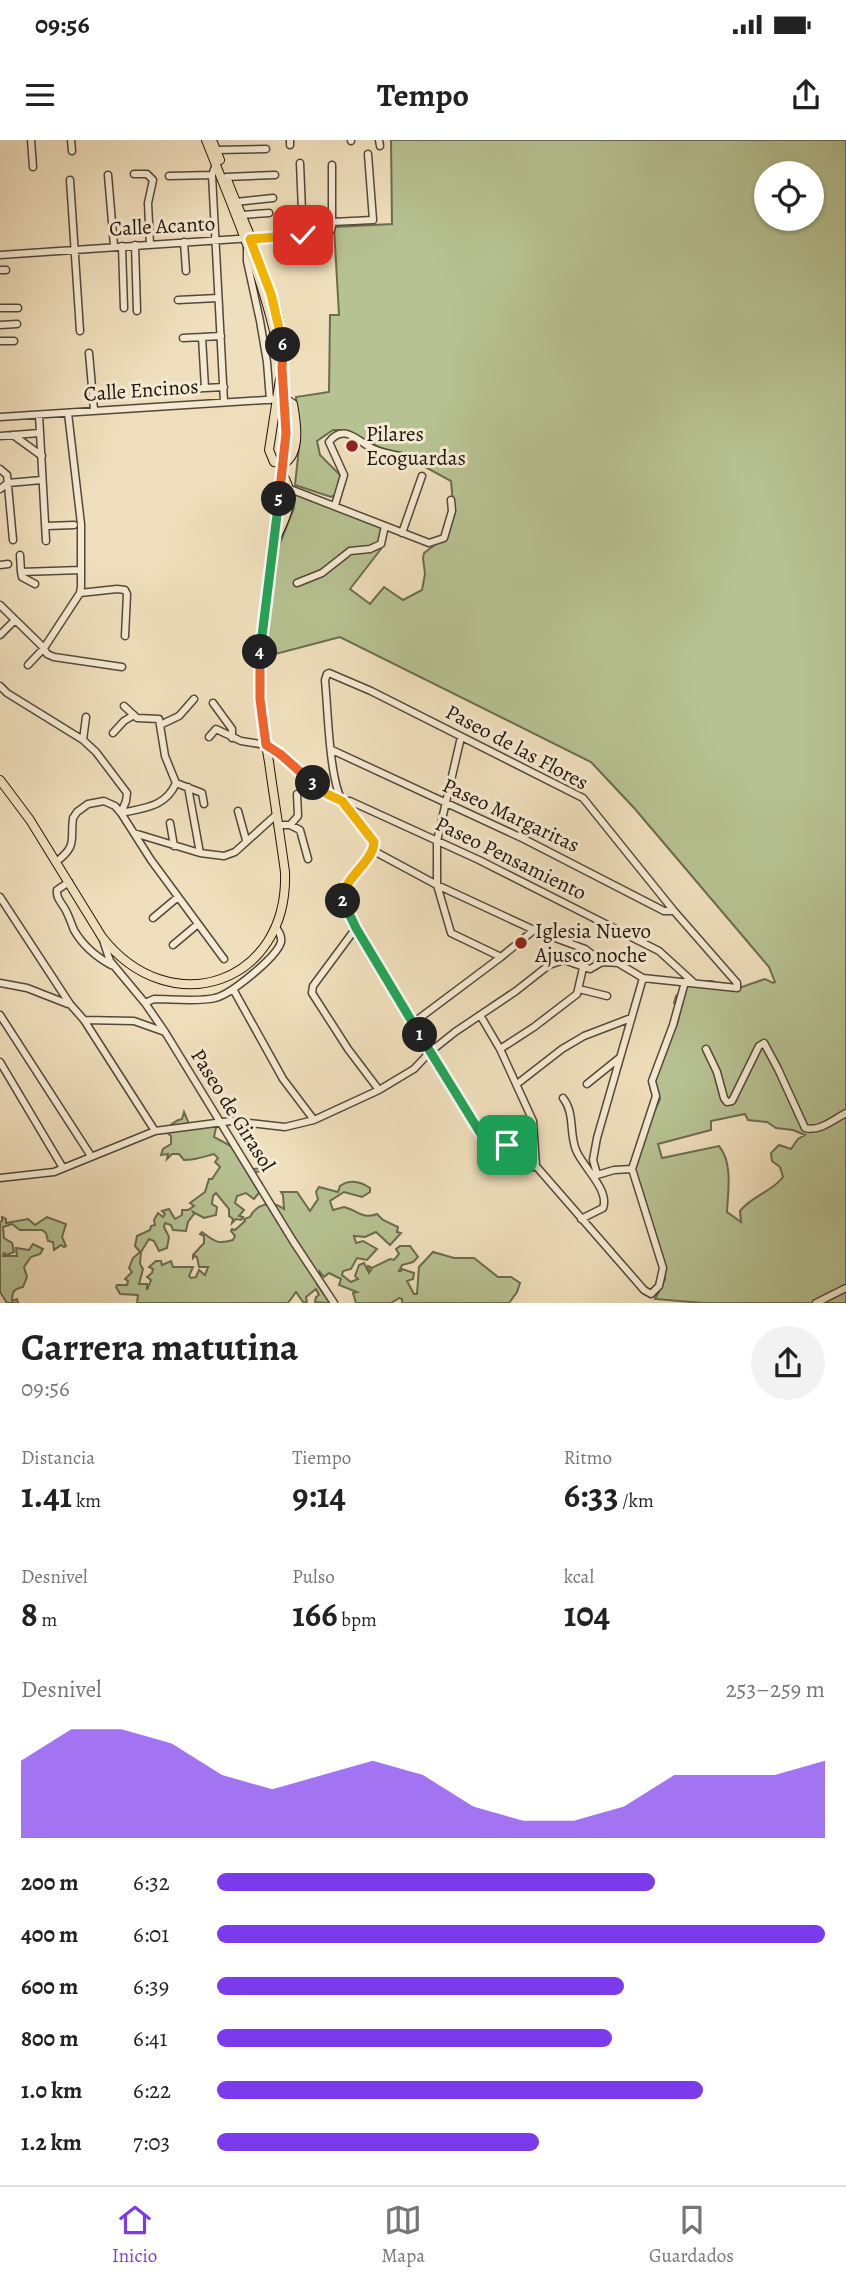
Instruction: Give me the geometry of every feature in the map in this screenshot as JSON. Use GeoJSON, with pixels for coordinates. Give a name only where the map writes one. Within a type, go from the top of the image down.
{"type":"FeatureCollection","features":[{"type":"Feature","properties":{"kind":"main road"},"geometry":{"type":"LineString","coordinates":[[206,140],[277,313],[284,351],[269,450],[274,462],[283,464],[290,461],[296,434],[293,404],[277,399]]}},
{"type":"Feature","properties":{"kind":"main road"},"geometry":{"type":"LineString","coordinates":[[212,140],[241,215],[247,242]]}},
{"type":"Feature","properties":{"kind":"main road"},"geometry":{"type":"LineString","coordinates":[[0,780],[30,820],[102,937],[122,959],[146,975],[177,984],[217,980],[244,966],[266,946],[276,927],[286,887],[260,699],[259,662],[283,464]]}},
{"type":"Feature","properties":{"kind":"main road"},"geometry":{"type":"LineString","coordinates":[[273,545],[290,504],[290,489],[282,474]]}},
{"type":"Feature","properties":{"kind":"street"},"geometry":{"type":"LineString","coordinates":[[31,140],[33,167]]}},
{"type":"Feature","properties":{"kind":"street"},"geometry":{"type":"LineString","coordinates":[[71,140],[72,151]]}},
{"type":"Feature","properties":{"kind":"street"},"geometry":{"type":"LineString","coordinates":[[240,140],[240,150]]}},
{"type":"Feature","properties":{"kind":"street"},"geometry":{"type":"LineString","coordinates":[[216,150],[266,149]]}},
{"type":"Feature","properties":{"kind":"street"},"geometry":{"type":"LineString","coordinates":[[332,165],[332,222],[373,220],[368,154]]}},
{"type":"Feature","properties":{"kind":"street"},"geometry":{"type":"LineString","coordinates":[[300,163],[303,235]]}},
{"type":"Feature","properties":{"kind":"street"},"geometry":{"type":"LineString","coordinates":[[216,164],[212,175],[225,402]]}},
{"type":"Feature","properties":{"kind":"street"},"geometry":{"type":"LineString","coordinates":[[134,174],[147,174],[153,180],[148,203],[150,244]]}},
{"type":"Feature","properties":{"kind":"street"},"geometry":{"type":"LineString","coordinates":[[108,175],[114,246]]}},
{"type":"Feature","properties":{"kind":"street"},"geometry":{"type":"LineString","coordinates":[[169,176],[212,175]]}},
{"type":"Feature","properties":{"kind":"street"},"geometry":{"type":"LineString","coordinates":[[226,177],[275,175]]}},
{"type":"Feature","properties":{"kind":"street"},"geometry":{"type":"LineString","coordinates":[[70,180],[80,331]]}},
{"type":"Feature","properties":{"kind":"street"},"geometry":{"type":"LineString","coordinates":[[236,202],[273,198]]}},
{"type":"Feature","properties":{"kind":"street"},"geometry":{"type":"LineString","coordinates":[[241,215],[269,213]]}},
{"type":"Feature","properties":{"kind":"street","name":"Calle Acanto"},"geometry":{"type":"LineString","coordinates":[[0,255],[184,242],[247,242],[327,233],[331,230],[332,222]]}},
{"type":"Feature","properties":{"kind":"street"},"geometry":{"type":"LineString","coordinates":[[184,242],[186,271]]}},
{"type":"Feature","properties":{"kind":"street"},"geometry":{"type":"LineString","coordinates":[[247,242],[247,261],[277,399]]}},
{"type":"Feature","properties":{"kind":"street"},"geometry":{"type":"LineString","coordinates":[[135,245],[137,311]]}},
{"type":"Feature","properties":{"kind":"street"},"geometry":{"type":"LineString","coordinates":[[122,246],[124,308]]}},
{"type":"Feature","properties":{"kind":"street"},"geometry":{"type":"LineString","coordinates":[[178,300],[218,298]]}},
{"type":"Feature","properties":{"kind":"street"},"geometry":{"type":"LineString","coordinates":[[0,308],[18,308]]}},
{"type":"Feature","properties":{"kind":"street"},"geometry":{"type":"LineString","coordinates":[[0,325],[17,324]]}},
{"type":"Feature","properties":{"kind":"street"},"geometry":{"type":"LineString","coordinates":[[183,338],[220,336]]}},
{"type":"Feature","properties":{"kind":"street"},"geometry":{"type":"LineString","coordinates":[[202,337],[205,388]]}},
{"type":"Feature","properties":{"kind":"street"},"geometry":{"type":"LineString","coordinates":[[0,341],[14,341]]}},
{"type":"Feature","properties":{"kind":"street"},"geometry":{"type":"LineString","coordinates":[[89,353],[94,410]]}},
{"type":"Feature","properties":{"kind":"street"},"geometry":{"type":"LineString","coordinates":[[187,389],[224,387]]}},
{"type":"Feature","properties":{"kind":"street","name":"Calle Encinos"},"geometry":{"type":"LineString","coordinates":[[0,417],[39,417],[94,410],[277,399]]}},
{"type":"Feature","properties":{"kind":"street"},"geometry":{"type":"LineString","coordinates":[[28,665],[44,648],[80,593],[81,524],[68,413]]}},
{"type":"Feature","properties":{"kind":"street"},"geometry":{"type":"LineString","coordinates":[[39,417],[46,541]]}},
{"type":"Feature","properties":{"kind":"street"},"geometry":{"type":"LineString","coordinates":[[335,505],[344,474],[329,442],[334,435],[340,432],[348,433],[369,447],[391,456],[401,456]]}},
{"type":"Feature","properties":{"kind":"street"},"geometry":{"type":"LineString","coordinates":[[0,436],[40,433]]}},
{"type":"Feature","properties":{"kind":"street"},"geometry":{"type":"LineString","coordinates":[[13,435],[42,456]]}},
{"type":"Feature","properties":{"kind":"street"},"geometry":{"type":"LineString","coordinates":[[0,469],[7,475],[13,540]]}},
{"type":"Feature","properties":{"kind":"street"},"geometry":{"type":"LineString","coordinates":[[402,533],[422,476]]}},
{"type":"Feature","properties":{"kind":"street"},"geometry":{"type":"LineString","coordinates":[[0,489],[8,483],[42,480]]}},
{"type":"Feature","properties":{"kind":"street"},"geometry":{"type":"LineString","coordinates":[[290,489],[429,543],[444,537],[452,511],[451,500]]}},
{"type":"Feature","properties":{"kind":"street"},"geometry":{"type":"LineString","coordinates":[[47,526],[74,525]]}},
{"type":"Feature","properties":{"kind":"street"},"geometry":{"type":"LineString","coordinates":[[297,583],[322,573],[349,551],[370,549],[381,544],[385,526]]}},
{"type":"Feature","properties":{"kind":"street"},"geometry":{"type":"LineString","coordinates":[[20,555],[23,578],[35,584]]}},
{"type":"Feature","properties":{"kind":"street"},"geometry":{"type":"LineString","coordinates":[[21,572],[81,570]]}},
{"type":"Feature","properties":{"kind":"street"},"geometry":{"type":"LineString","coordinates":[[80,593],[125,590],[125,636]]}},
{"type":"Feature","properties":{"kind":"street"},"geometry":{"type":"LineString","coordinates":[[0,605],[47,654],[122,667]]}},
{"type":"Feature","properties":{"kind":"street"},"geometry":{"type":"LineString","coordinates":[[0,635],[15,620]]}},
{"type":"Feature","properties":{"kind":"street","name":"Paseo de las Flores"},"geometry":{"type":"LineString","coordinates":[[332,750],[325,680],[327,674],[334,673],[583,798],[674,911],[737,983],[737,988],[689,982]]}},
{"type":"Feature","properties":{"kind":"street"},"geometry":{"type":"LineString","coordinates":[[0,686],[83,740],[124,787],[126,801],[121,813]]}},
{"type":"Feature","properties":{"kind":"street"},"geometry":{"type":"LineString","coordinates":[[160,725],[179,716],[194,699]]}},
{"type":"Feature","properties":{"kind":"street"},"geometry":{"type":"LineString","coordinates":[[213,703],[232,729],[232,738]]}},
{"type":"Feature","properties":{"kind":"street"},"geometry":{"type":"LineString","coordinates":[[124,705],[137,718],[157,718],[165,756],[176,783],[202,793],[204,804]]}},
{"type":"Feature","properties":{"kind":"street"},"geometry":{"type":"LineString","coordinates":[[113,733],[134,715]]}},
{"type":"Feature","properties":{"kind":"street"},"geometry":{"type":"LineString","coordinates":[[83,740],[86,717]]}},
{"type":"Feature","properties":{"kind":"street"},"geometry":{"type":"LineString","coordinates":[[209,737],[216,729],[232,738],[266,745],[327,794],[342,801]]}},
{"type":"Feature","properties":{"kind":"street"},"geometry":{"type":"LineString","coordinates":[[461,737],[437,841],[437,885],[451,933],[501,957]]}},
{"type":"Feature","properties":{"kind":"street"},"geometry":{"type":"LineString","coordinates":[[332,750],[338,793],[374,842],[372,850],[342,897],[344,906],[499,1163],[530,1169],[536,1166]]}},
{"type":"Feature","properties":{"kind":"street","name":"Paseo Margaritas"},"geometry":{"type":"LineString","coordinates":[[332,750],[524,839],[664,911],[674,911]]}},
{"type":"Feature","properties":{"kind":"street"},"geometry":{"type":"LineString","coordinates":[[121,813],[158,805],[168,797],[176,783]]}},
{"type":"Feature","properties":{"kind":"street"},"geometry":{"type":"LineString","coordinates":[[188,787],[200,853]]}},
{"type":"Feature","properties":{"kind":"street"},"geometry":{"type":"LineString","coordinates":[[290,825],[298,816],[297,794]]}},
{"type":"Feature","properties":{"kind":"street"},"geometry":{"type":"LineString","coordinates":[[56,862],[70,849],[74,837],[73,818],[82,808],[104,801],[115,806],[224,959]]}},
{"type":"Feature","properties":{"kind":"street","name":"Paseo Pensamiento"},"geometry":{"type":"LineString","coordinates":[[342,801],[350,801],[501,871],[659,951],[689,982]]}},
{"type":"Feature","properties":{"kind":"street"},"geometry":{"type":"LineString","coordinates":[[239,811],[246,840]]}},
{"type":"Feature","properties":{"kind":"street"},"geometry":{"type":"LineString","coordinates":[[134,833],[200,853],[224,856],[235,852],[276,815]]}},
{"type":"Feature","properties":{"kind":"street"},"geometry":{"type":"LineString","coordinates":[[170,823],[174,846]]}},
{"type":"Feature","properties":{"kind":"street"},"geometry":{"type":"LineString","coordinates":[[278,825],[290,825],[300,830],[308,859]]}},
{"type":"Feature","properties":{"kind":"street"},"geometry":{"type":"LineString","coordinates":[[372,850],[437,885],[534,930],[585,949],[602,962],[618,963],[643,978],[689,982],[652,1081],[656,1096],[632,1169],[663,1268],[656,1290],[651,1294],[646,1292],[536,1166],[533,1121],[500,1049],[480,1015]]}},
{"type":"Feature","properties":{"kind":"street"},"geometry":{"type":"LineString","coordinates":[[69,882],[56,893],[75,931],[95,955],[115,967]]}},
{"type":"Feature","properties":{"kind":"street"},"geometry":{"type":"LineString","coordinates":[[0,897],[70,1004],[84,1020],[155,1131]]}},
{"type":"Feature","properties":{"kind":"street"},"geometry":{"type":"LineString","coordinates":[[153,918],[178,897]]}},
{"type":"Feature","properties":{"kind":"street"},"geometry":{"type":"LineString","coordinates":[[173,945],[198,924]]}},
{"type":"Feature","properties":{"kind":"street"},"geometry":{"type":"LineString","coordinates":[[145,1003],[154,999],[215,998],[233,989],[255,972],[280,945],[281,935],[276,927]]}},
{"type":"Feature","properties":{"kind":"street"},"geometry":{"type":"LineString","coordinates":[[356,928],[313,986],[312,993],[348,1049],[379,1090]]}},
{"type":"Feature","properties":{"kind":"street"},"geometry":{"type":"LineString","coordinates":[[413,1023],[534,930]]}},
{"type":"Feature","properties":{"kind":"street","name":"Paseo de Girasol"},"geometry":{"type":"LineString","coordinates":[[102,937],[107,956],[165,1032],[334,1303]]}},
{"type":"Feature","properties":{"kind":"street"},"geometry":{"type":"LineString","coordinates":[[0,1178],[54,1172],[155,1131],[239,1121],[285,1128],[314,1120],[379,1090],[414,1069],[430,1052],[557,961],[564,960],[590,969],[602,962]]}},
{"type":"Feature","properties":{"kind":"street"},"geometry":{"type":"LineString","coordinates":[[500,1049],[572,999],[579,989],[583,968]]}},
{"type":"Feature","properties":{"kind":"street"},"geometry":{"type":"LineString","coordinates":[[581,1219],[603,1208],[605,1204],[593,1160],[643,978]]}},
{"type":"Feature","properties":{"kind":"street"},"geometry":{"type":"LineString","coordinates":[[0,983],[27,988],[70,1004]]}},
{"type":"Feature","properties":{"kind":"street"},"geometry":{"type":"LineString","coordinates":[[233,989],[284,1079],[314,1120]]}},
{"type":"Feature","properties":{"kind":"street"},"geometry":{"type":"LineString","coordinates":[[579,989],[607,996]]}},
{"type":"Feature","properties":{"kind":"street"},"geometry":{"type":"LineString","coordinates":[[0,1015],[91,1156]]}},
{"type":"Feature","properties":{"kind":"street"},"geometry":{"type":"LineString","coordinates":[[517,1084],[562,1049],[584,1036],[631,1018]]}},
{"type":"Feature","properties":{"kind":"street"},"geometry":{"type":"LineString","coordinates":[[84,1020],[134,1021],[165,1032]]}},
{"type":"Feature","properties":{"kind":"street"},"geometry":{"type":"LineString","coordinates":[[706,1049],[727,1102],[732,1101],[759,1046],[764,1043],[805,1128],[820,1128],[846,1113]]}},
{"type":"Feature","properties":{"kind":"street"},"geometry":{"type":"LineString","coordinates":[[587,1084],[619,1058]]}},
{"type":"Feature","properties":{"kind":"street"},"geometry":{"type":"LineString","coordinates":[[0,1062],[64,1168]]}},
{"type":"Feature","properties":{"kind":"street"},"geometry":{"type":"LineString","coordinates":[[563,1098],[570,1109],[576,1151],[596,1176]]}},
{"type":"Feature","properties":{"kind":"street"},"geometry":{"type":"LineString","coordinates":[[492,1152],[507,1145]]}},
{"type":"Feature","properties":{"kind":"street"},"geometry":{"type":"LineString","coordinates":[[596,1176],[614,1170],[632,1169]]}},
{"type":"Feature","properties":{"kind":"street"},"geometry":{"type":"LineString","coordinates":[[816,1303],[846,1288]]}},
{"type":"Feature","properties":{"kind":"green space"},"geometry":{"type":"Polygon","coordinates":[[[391,140],[846,140],[846,1303],[703,1303],[655,1299],[665,1279],[665,1270],[634,1171],[644,1135],[660,1099],[654,1079],[678,1021],[682,1004],[678,1007],[674,1003],[676,996],[694,981],[712,981],[736,989],[765,979],[775,982],[769,967],[635,809],[591,762],[340,637],[264,657],[269,597],[275,581],[279,546],[294,508],[294,493],[380,527],[381,549],[350,589],[370,604],[384,587],[403,600],[422,590],[425,574],[424,553],[448,535],[454,515],[451,481],[400,453],[381,448],[344,430],[333,430],[317,441],[320,455],[341,476],[335,495],[331,497],[295,485],[300,438],[296,397],[329,392],[330,315],[339,315],[334,227],[392,224],[391,140]],[[745,1114],[711,1121],[711,1130],[658,1144],[662,1158],[719,1146],[728,1169],[727,1212],[741,1222],[740,1211],[783,1177],[780,1167],[772,1161],[771,1153],[779,1145],[791,1149],[798,1139],[805,1135],[776,1128],[767,1122],[748,1120],[745,1114]]]}},
{"type":"Feature","properties":{"kind":"green space"},"geometry":{"type":"Polygon","coordinates":[[[184,1112],[189,1124],[217,1123],[214,1137],[242,1152],[253,1169],[262,1168],[262,1171],[256,1172],[256,1178],[262,1183],[261,1190],[254,1199],[246,1193],[237,1196],[235,1203],[244,1210],[239,1216],[243,1217],[241,1220],[236,1219],[232,1223],[229,1209],[216,1193],[212,1204],[217,1207],[216,1215],[204,1218],[193,1212],[186,1231],[173,1230],[171,1225],[165,1223],[169,1237],[167,1248],[159,1251],[154,1241],[149,1239],[141,1252],[140,1264],[143,1269],[139,1284],[147,1284],[147,1290],[151,1280],[147,1277],[153,1269],[149,1267],[156,1261],[161,1261],[162,1265],[171,1261],[173,1267],[193,1267],[189,1276],[191,1278],[196,1277],[199,1270],[205,1275],[208,1267],[199,1267],[197,1257],[193,1258],[204,1243],[204,1236],[200,1234],[202,1232],[216,1241],[233,1240],[235,1236],[232,1229],[235,1230],[260,1206],[270,1204],[284,1209],[281,1192],[297,1192],[310,1211],[318,1199],[316,1192],[319,1187],[338,1192],[344,1184],[359,1182],[370,1188],[370,1192],[362,1197],[344,1192],[330,1201],[333,1210],[344,1207],[364,1215],[377,1214],[398,1227],[397,1232],[401,1233],[390,1245],[376,1232],[365,1237],[354,1236],[356,1243],[363,1241],[377,1249],[367,1260],[357,1258],[351,1269],[343,1271],[342,1275],[351,1282],[358,1279],[355,1276],[359,1265],[364,1263],[367,1269],[368,1266],[372,1268],[390,1259],[394,1260],[399,1254],[396,1249],[410,1246],[418,1257],[413,1262],[402,1265],[399,1271],[402,1269],[414,1273],[413,1279],[407,1281],[414,1294],[417,1294],[419,1267],[433,1252],[454,1258],[474,1258],[498,1277],[511,1277],[520,1283],[517,1292],[509,1303],[402,1303],[399,1298],[391,1303],[356,1303],[353,1293],[357,1292],[339,1285],[341,1279],[329,1273],[324,1277],[320,1272],[321,1281],[317,1284],[330,1303],[315,1302],[319,1295],[316,1289],[306,1297],[307,1303],[303,1302],[296,1292],[288,1303],[137,1303],[138,1295],[120,1294],[116,1287],[127,1285],[128,1281],[125,1279],[132,1272],[129,1268],[133,1258],[140,1252],[135,1246],[137,1236],[155,1225],[154,1220],[158,1213],[163,1217],[165,1214],[162,1211],[169,1209],[175,1219],[182,1215],[182,1210],[194,1206],[190,1203],[205,1192],[209,1179],[212,1179],[220,1167],[215,1162],[218,1158],[214,1154],[184,1160],[179,1154],[172,1154],[167,1159],[168,1154],[161,1155],[163,1149],[171,1144],[171,1136],[167,1130],[182,1119],[184,1112]]]}},
{"type":"Feature","properties":{"kind":"green space"},"geometry":{"type":"Polygon","coordinates":[[[2,1217],[6,1219],[6,1223],[28,1219],[35,1225],[47,1217],[66,1224],[62,1237],[66,1246],[61,1245],[54,1250],[53,1242],[48,1241],[42,1230],[20,1230],[12,1224],[3,1227],[4,1238],[12,1243],[14,1252],[7,1255],[4,1253],[3,1256],[17,1256],[16,1248],[29,1250],[33,1244],[43,1249],[40,1254],[31,1257],[24,1267],[27,1277],[23,1287],[12,1295],[12,1301],[17,1299],[18,1303],[7,1303],[0,1292],[2,1217]]]}},
{"type":"Feature","properties":{"kind":"place","name":"Pilares Ecoguardas"},"geometry":{"type":"Point","coordinates":[352,446]}},
{"type":"Feature","properties":{"kind":"place","name":"Iglesia Nuevo Ajusco noche"},"geometry":{"type":"Point","coordinates":[521,943]}},
{"type":"Feature","properties":{"kind":"route"},"geometry":{"type":"LineString","coordinates":[[303,235],[250,239],[277,313],[284,351],[282,368],[285,450],[259,662],[260,699],[266,745],[327,794],[342,801],[371,837],[374,846],[344,890],[344,906],[492,1152],[507,1145]]}}]}
